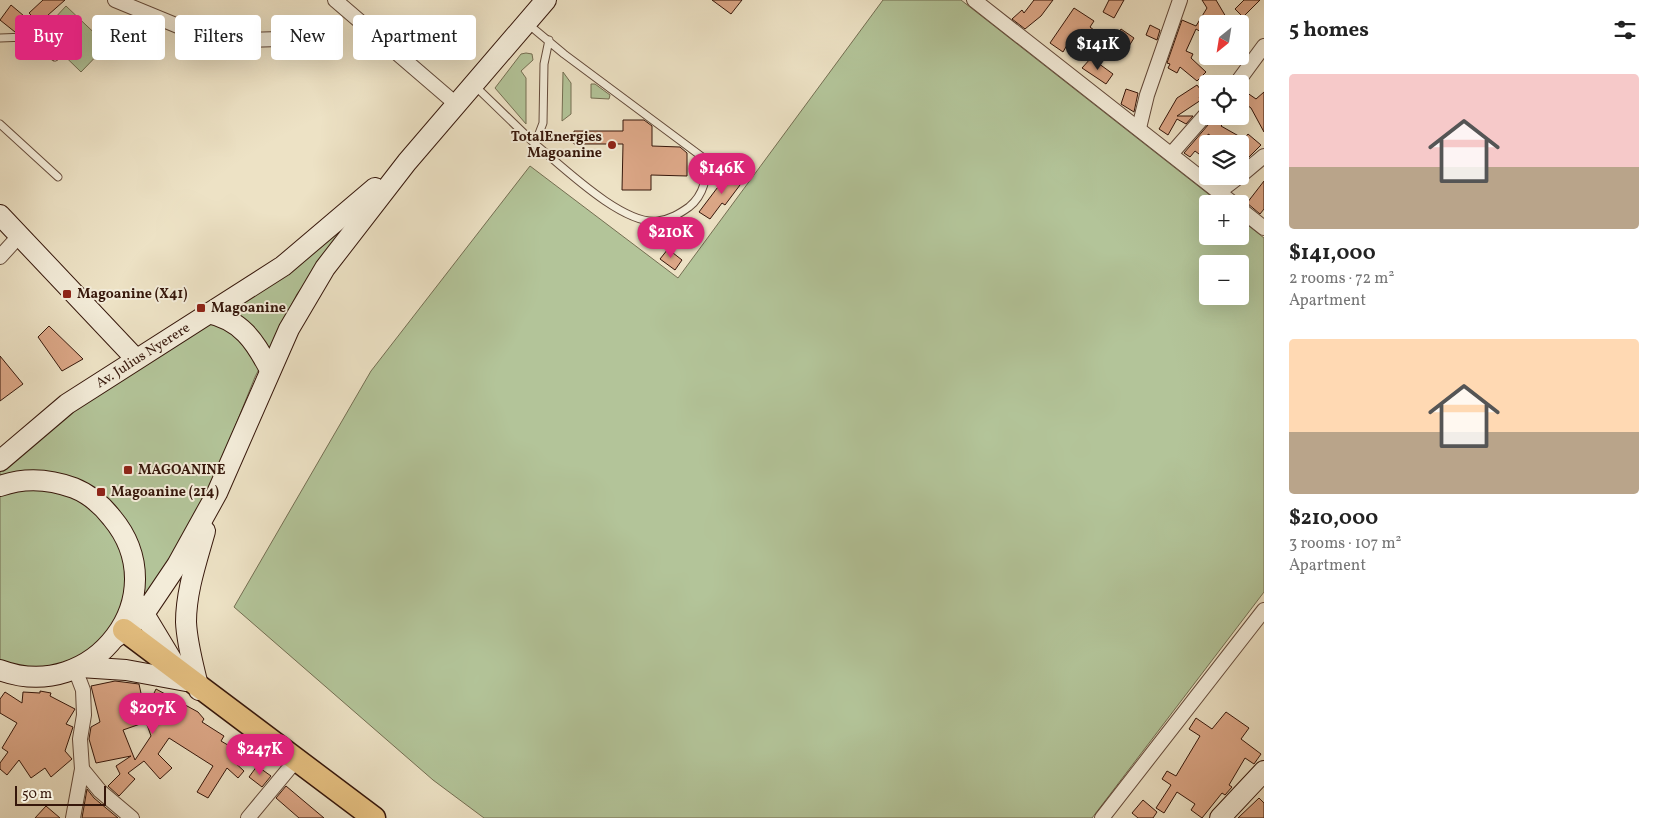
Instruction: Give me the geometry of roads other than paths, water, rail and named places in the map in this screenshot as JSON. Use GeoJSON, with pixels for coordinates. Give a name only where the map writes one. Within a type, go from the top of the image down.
{"type":"FeatureCollection","features":[{"type":"Feature","properties":{"kind":"main road","name":"Av. Julius Nyerere"},"geometry":{"type":"LineString","coordinates":[[78,668],[105,649],[144,614],[177,566],[220,486],[289,329],[325,268],[407,162],[546,0]]}},
{"type":"Feature","properties":{"kind":"main road","name":"Av. Julius Nyerere"},"geometry":{"type":"LineString","coordinates":[[0,462],[35,429],[133,355],[208,313],[283,266],[407,162]]}},
{"type":"Feature","properties":{"kind":"main road"},"geometry":{"type":"LineString","coordinates":[[0,215],[133,355]]}},
{"type":"Feature","properties":{"kind":"main road"},"geometry":{"type":"LineString","coordinates":[[208,313],[223,316],[251,337],[270,370]]}},
{"type":"Feature","properties":{"kind":"main road"},"geometry":{"type":"LineString","coordinates":[[5,485],[43,481],[60,483],[83,492],[103,506],[119,526],[130,548],[134,572],[133,596],[120,634],[374,818]]}},
{"type":"Feature","properties":{"kind":"main road"},"geometry":{"type":"LineString","coordinates":[[193,686],[188,641],[188,599],[220,486]]}},
{"type":"Feature","properties":{"kind":"main road"},"geometry":{"type":"LineString","coordinates":[[133,596],[193,686],[362,818]]}},
{"type":"Feature","properties":{"kind":"main road"},"geometry":{"type":"LineString","coordinates":[[0,670],[33,678],[55,676],[78,668],[126,670],[193,686]]}},
{"type":"Feature","properties":{"kind":"main road"},"geometry":{"type":"LineString","coordinates":[[1220,818],[1264,771]]}},
{"type":"Feature","properties":{"kind":"street"},"geometry":{"type":"LineString","coordinates":[[115,0],[195,33],[250,40],[271,39]]}},
{"type":"Feature","properties":{"kind":"street"},"geometry":{"type":"LineString","coordinates":[[336,0],[456,104]]}},
{"type":"Feature","properties":{"kind":"street"},"geometry":{"type":"LineString","coordinates":[[974,0],[1172,153],[1223,195]]}},
{"type":"Feature","properties":{"kind":"street"},"geometry":{"type":"LineString","coordinates":[[1138,128],[1147,95],[1180,0]]}},
{"type":"Feature","properties":{"kind":"street"},"geometry":{"type":"LineString","coordinates":[[1243,75],[1264,46]]}},
{"type":"Feature","properties":{"kind":"street"},"geometry":{"type":"LineString","coordinates":[[1172,153],[1199,122]]}},
{"type":"Feature","properties":{"kind":"street"},"geometry":{"type":"LineString","coordinates":[[1249,168],[1264,156]]}},
{"type":"Feature","properties":{"kind":"street"},"geometry":{"type":"LineString","coordinates":[[1219,192],[1228,185]]}},
{"type":"Feature","properties":{"kind":"street"},"geometry":{"type":"LineString","coordinates":[[1249,216],[1264,228]]}},
{"type":"Feature","properties":{"kind":"street"},"geometry":{"type":"LineString","coordinates":[[0,257],[26,243]]}},
{"type":"Feature","properties":{"kind":"street"},"geometry":{"type":"LineString","coordinates":[[1102,818],[1264,610]]}},
{"type":"Feature","properties":{"kind":"street"},"geometry":{"type":"LineString","coordinates":[[73,818],[82,769],[83,690],[78,668]]}},
{"type":"Feature","properties":{"kind":"street"},"geometry":{"type":"LineString","coordinates":[[248,818],[292,765]]}},
{"type":"Feature","properties":{"kind":"street"},"geometry":{"type":"LineString","coordinates":[[82,769],[100,791],[132,818]]}},
{"type":"Feature","properties":{"kind":"lane"},"geometry":{"type":"LineString","coordinates":[[473,84],[535,144],[621,211],[657,221],[677,216],[693,204],[707,176],[705,159],[526,23]]}},
{"type":"Feature","properties":{"kind":"lane"},"geometry":{"type":"LineString","coordinates":[[0,38],[15,37]]}},
{"type":"Feature","properties":{"kind":"lane"},"geometry":{"type":"LineString","coordinates":[[535,144],[542,123],[544,64],[548,40]]}},
{"type":"Feature","properties":{"kind":"lane"},"geometry":{"type":"LineString","coordinates":[[0,124],[58,177]]}},
{"type":"Feature","properties":{"kind":"lane"},"geometry":{"type":"LineString","coordinates":[[0,453],[31,427],[35,429]]}},
{"type":"Feature","properties":{"kind":"place","name":"TotalEnergies Magoanine"},"geometry":{"type":"Point","coordinates":[612,145]}},
{"type":"Feature","properties":{"kind":"place","name":"Magoanine (X41)"},"geometry":{"type":"Point","coordinates":[67,294]}},
{"type":"Feature","properties":{"kind":"place","name":"Magoanine"},"geometry":{"type":"Point","coordinates":[201,308]}},
{"type":"Feature","properties":{"kind":"place","name":"MAGOANINE"},"geometry":{"type":"Point","coordinates":[128,470]}},
{"type":"Feature","properties":{"kind":"place","name":"Magoanine (214)"},"geometry":{"type":"Point","coordinates":[101,492]}}]}
